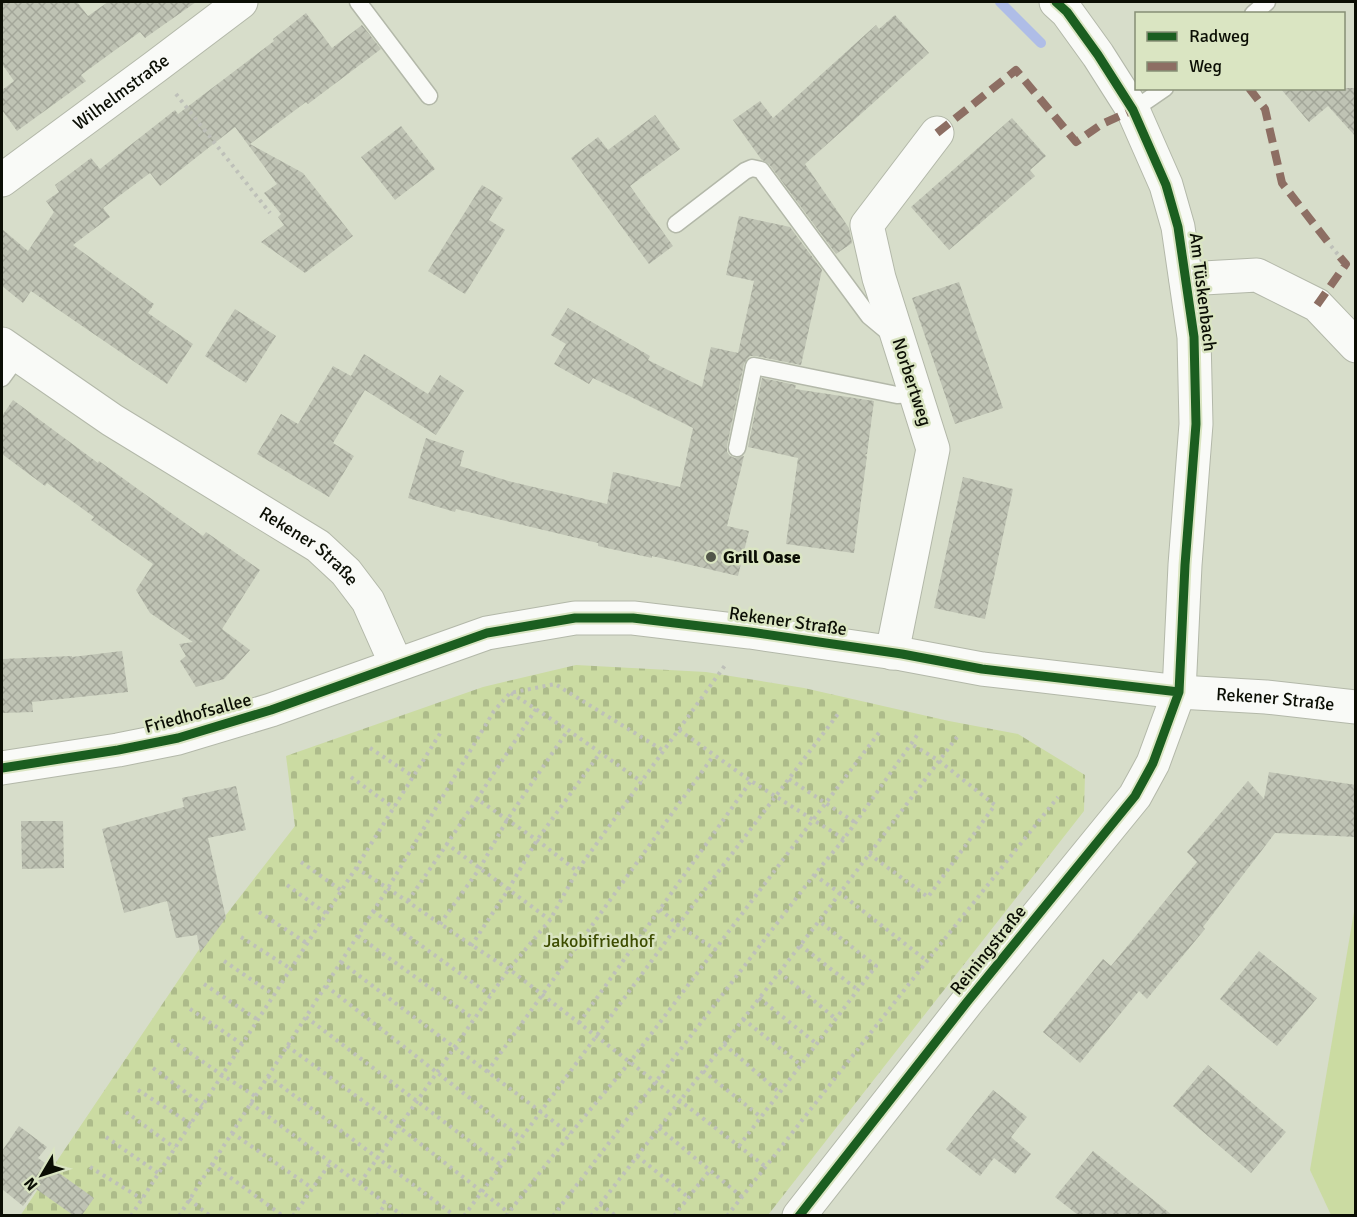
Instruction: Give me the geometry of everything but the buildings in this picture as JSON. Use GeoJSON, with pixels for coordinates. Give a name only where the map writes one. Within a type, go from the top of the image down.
{"type":"FeatureCollection","features":[{"type":"Feature","properties":{"kind":"street","name":"Wilhelmstraße"},"geometry":{"type":"LineString","coordinates":[[2,180],[241,2]]}},
{"type":"Feature","properties":{"kind":"street","name":"Am Tüskenbach"},"geometry":{"type":"LineString","coordinates":[[1056,2],[1098,55],[1133,110],[1166,185],[1178,227],[1194,337],[1196,424],[1185,565],[1179,692]]}},
{"type":"Feature","properties":{"kind":"street","name":"Norbertweg"},"geometry":{"type":"LineString","coordinates":[[892,653],[933,449],[879,278],[867,225],[937,133]]}},
{"type":"Feature","properties":{"kind":"street"},"geometry":{"type":"LineString","coordinates":[[1186,279],[1257,275],[1317,304],[1356,346]]}},
{"type":"Feature","properties":{"kind":"street","name":"Rekener Straße"},"geometry":{"type":"LineString","coordinates":[[7,359],[112,420],[318,546],[346,572],[368,601],[396,664],[487,633],[575,618],[633,618],[750,632],[982,669],[1179,692],[1266,697],[1356,707]]}},
{"type":"Feature","properties":{"kind":"street","name":"Friedhofsallee"},"geometry":{"type":"LineString","coordinates":[[2,768],[178,738],[271,710],[396,664]]}},
{"type":"Feature","properties":{"kind":"street","name":"Reiningstraße"},"geometry":{"type":"LineString","coordinates":[[799,1215],[1135,796],[1153,763],[1179,692]]}},
{"type":"Feature","properties":{"kind":"lane"},"geometry":{"type":"LineString","coordinates":[[358,2],[429,96]]}},
{"type":"Feature","properties":{"kind":"lane"},"geometry":{"type":"LineString","coordinates":[[1255,12],[1267,2]]}},
{"type":"Feature","properties":{"kind":"lane"},"geometry":{"type":"LineString","coordinates":[[1133,110],[1162,90]]}},
{"type":"Feature","properties":{"kind":"lane"},"geometry":{"type":"LineString","coordinates":[[676,224],[745,171],[752,168],[761,170],[869,316],[898,340]]}},
{"type":"Feature","properties":{"kind":"lane"},"geometry":{"type":"LineString","coordinates":[[737,448],[754,366],[897,395],[916,394]]}},
{"type":"Feature","properties":{"kind":"path"},"geometry":{"type":"LineString","coordinates":[[155,67],[270,213]]}},
{"type":"Feature","properties":{"kind":"path"},"geometry":{"type":"LineString","coordinates":[[1331,246],[1340,257]]}},
{"type":"Feature","properties":{"kind":"path"},"geometry":{"type":"LineString","coordinates":[[179,1215],[388,888],[494,711],[510,693],[555,684],[664,751]]}},
{"type":"Feature","properties":{"kind":"path"},"geometry":{"type":"LineString","coordinates":[[360,1183],[490,995],[550,920],[577,871],[710,685]]}},
{"type":"Feature","properties":{"kind":"path"},"geometry":{"type":"LineString","coordinates":[[510,693],[642,782]]}},
{"type":"Feature","properties":{"kind":"path"},"geometry":{"type":"LineString","coordinates":[[408,901],[536,709]]}},
{"type":"Feature","properties":{"kind":"path"},"geometry":{"type":"LineString","coordinates":[[464,1215],[678,925],[838,714]]}},
{"type":"Feature","properties":{"kind":"path"},"geometry":{"type":"LineString","coordinates":[[440,924],[480,868],[507,820],[568,730]]}},
{"type":"Feature","properties":{"kind":"path"},"geometry":{"type":"LineString","coordinates":[[679,730],[751,781],[844,839]]}},
{"type":"Feature","properties":{"kind":"path"},"geometry":{"type":"LineString","coordinates":[[287,1046],[399,1127],[507,1214],[630,1062],[881,730]]}},
{"type":"Feature","properties":{"kind":"path"},"geometry":{"type":"LineString","coordinates":[[131,1215],[327,915],[441,732]]}},
{"type":"Feature","properties":{"kind":"path"},"geometry":{"type":"LineString","coordinates":[[553,1215],[844,839],[918,734]]}},
{"type":"Feature","properties":{"kind":"path"},"geometry":{"type":"LineString","coordinates":[[591,1215],[819,921],[957,737]]}},
{"type":"Feature","properties":{"kind":"path"},"geometry":{"type":"LineString","coordinates":[[869,854],[928,897],[995,806],[938,760],[911,744]]}},
{"type":"Feature","properties":{"kind":"path"},"geometry":{"type":"LineString","coordinates":[[370,748],[414,777]]}},
{"type":"Feature","properties":{"kind":"path"},"geometry":{"type":"LineString","coordinates":[[471,945],[508,890],[537,840],[600,753]]}},
{"type":"Feature","properties":{"kind":"path"},"geometry":{"type":"LineString","coordinates":[[487,1072],[714,755]]}},
{"type":"Feature","properties":{"kind":"path"},"geometry":{"type":"LineString","coordinates":[[351,777],[394,808]]}},
{"type":"Feature","properties":{"kind":"path"},"geometry":{"type":"LineString","coordinates":[[789,779],[856,823]]}},
{"type":"Feature","properties":{"kind":"path"},"geometry":{"type":"LineString","coordinates":[[579,1023],[751,781]]}},
{"type":"Feature","properties":{"kind":"path"},"geometry":{"type":"LineString","coordinates":[[727,1215],[1058,797]]}},
{"type":"Feature","properties":{"kind":"path"},"geometry":{"type":"LineString","coordinates":[[477,799],[577,871]]}},
{"type":"Feature","properties":{"kind":"path"},"geometry":{"type":"LineString","coordinates":[[447,844],[550,920]]}},
{"type":"Feature","properties":{"kind":"path"},"geometry":{"type":"LineString","coordinates":[[301,862],[342,891]]}},
{"type":"Feature","properties":{"kind":"path"},"geometry":{"type":"LineString","coordinates":[[357,868],[509,969],[766,1167]]}},
{"type":"Feature","properties":{"kind":"path"},"geometry":{"type":"LineString","coordinates":[[814,875],[927,961]]}},
{"type":"Feature","properties":{"kind":"path"},"geometry":{"type":"LineString","coordinates":[[287,885],[327,915]]}},
{"type":"Feature","properties":{"kind":"path"},"geometry":{"type":"LineString","coordinates":[[660,909],[678,925],[716,950]]}},
{"type":"Feature","properties":{"kind":"path"},"geometry":{"type":"LineString","coordinates":[[259,912],[308,944]]}},
{"type":"Feature","properties":{"kind":"path"},"geometry":{"type":"LineString","coordinates":[[373,912],[490,995]]}},
{"type":"Feature","properties":{"kind":"path"},"geometry":{"type":"LineString","coordinates":[[739,1146],[876,966],[819,921]]}},
{"type":"Feature","properties":{"kind":"path"},"geometry":{"type":"LineString","coordinates":[[358,936],[474,1019]]}},
{"type":"Feature","properties":{"kind":"path"},"geometry":{"type":"LineString","coordinates":[[241,937],[291,969]]}},
{"type":"Feature","properties":{"kind":"path"},"geometry":{"type":"LineString","coordinates":[[800,945],[858,990]]}},
{"type":"Feature","properties":{"kind":"path"},"geometry":{"type":"LineString","coordinates":[[224,961],[274,995]]}},
{"type":"Feature","properties":{"kind":"path"},"geometry":{"type":"LineString","coordinates":[[341,962],[570,1134]]}},
{"type":"Feature","properties":{"kind":"path"},"geometry":{"type":"LineString","coordinates":[[779,972],[836,1018]]}},
{"type":"Feature","properties":{"kind":"path"},"geometry":{"type":"LineString","coordinates":[[204,984],[258,1020]]}},
{"type":"Feature","properties":{"kind":"path"},"geometry":{"type":"LineString","coordinates":[[326,986],[521,1138]]}},
{"type":"Feature","properties":{"kind":"path"},"geometry":{"type":"LineString","coordinates":[[759,998],[817,1044]]}},
{"type":"Feature","properties":{"kind":"path"},"geometry":{"type":"LineString","coordinates":[[190,1009],[242,1044]]}},
{"type":"Feature","properties":{"kind":"path"},"geometry":{"type":"LineString","coordinates":[[306,1017],[501,1164]]}},
{"type":"Feature","properties":{"kind":"path"},"geometry":{"type":"LineString","coordinates":[[742,1019],[801,1065]]}},
{"type":"Feature","properties":{"kind":"path"},"geometry":{"type":"LineString","coordinates":[[171,1040],[255,1096]]}},
{"type":"Feature","properties":{"kind":"path"},"geometry":{"type":"LineString","coordinates":[[724,1044],[780,1093]]}},
{"type":"Feature","properties":{"kind":"path"},"geometry":{"type":"LineString","coordinates":[[153,1068],[203,1105]]}},
{"type":"Feature","properties":{"kind":"path"},"geometry":{"type":"LineString","coordinates":[[703,1071],[761,1117]]}},
{"type":"Feature","properties":{"kind":"path"},"geometry":{"type":"LineString","coordinates":[[268,1076],[455,1215]]}},
{"type":"Feature","properties":{"kind":"path"},"geometry":{"type":"LineString","coordinates":[[138,1089],[190,1124]]}},
{"type":"Feature","properties":{"kind":"path"},"geometry":{"type":"LineString","coordinates":[[250,1103],[403,1215]]}},
{"type":"Feature","properties":{"kind":"path"},"geometry":{"type":"LineString","coordinates":[[126,1112],[175,1148]]}},
{"type":"Feature","properties":{"kind":"path"},"geometry":{"type":"LineString","coordinates":[[659,1128],[742,1197]]}},
{"type":"Feature","properties":{"kind":"path"},"geometry":{"type":"LineString","coordinates":[[232,1133],[312,1188]]}},
{"type":"Feature","properties":{"kind":"path"},"geometry":{"type":"LineString","coordinates":[[106,1137],[158,1173]]}},
{"type":"Feature","properties":{"kind":"path"},"geometry":{"type":"LineString","coordinates":[[637,1156],[688,1197]]}},
{"type":"Feature","properties":{"kind":"path"},"geometry":{"type":"LineString","coordinates":[[292,1215],[332,1162]]}},
{"type":"Feature","properties":{"kind":"path"},"geometry":{"type":"LineString","coordinates":[[212,1164],[283,1215]]}},
{"type":"Feature","properties":{"kind":"path"},"geometry":{"type":"LineString","coordinates":[[90,1167],[142,1199]]}},
{"type":"Feature","properties":{"kind":"path"},"geometry":{"type":"LineString","coordinates":[[674,1215],[710,1170]]}},
{"type":"Feature","properties":{"kind":"path"},"geometry":{"type":"LineString","coordinates":[[189,1199],[210,1215]]}},
{"type":"Feature","properties":{"kind":"path"},"geometry":{"type":"LineString","coordinates":[[377,1215],[386,1203]]}},
{"type":"Feature","properties":{"kind":"path"},"geometry":{"type":"LineString","coordinates":[[600,1204],[616,1215]]}},
{"type":"Feature","properties":{"kind":"green space","name":"Jakobifriedhof"},"geometry":{"type":"Polygon","coordinates":[[[576,665],[706,672],[804,688],[1018,734],[1085,775],[1084,811],[768,1215],[20,1216],[198,951],[295,826],[286,756],[483,687],[576,665]]]}},
{"type":"Feature","properties":{"kind":"green space"},"geometry":{"type":"Polygon","coordinates":[[[1355,906],[1355,1215],[1331,1215],[1310,1170],[1355,906]]]}},
{"type":"Feature","properties":{"kind":"waterway"},"geometry":{"type":"LineString","coordinates":[[1000,2],[1041,43]]}},
{"type":"Feature","properties":{"kind":"marked path"},"geometry":{"type":"LineString","coordinates":[[937,133],[1016,70],[1076,142],[1102,124],[1133,110]]}},
{"type":"Feature","properties":{"kind":"marked path"},"geometry":{"type":"LineString","coordinates":[[1251,90],[1265,109],[1282,183],[1331,246]]}},
{"type":"Feature","properties":{"kind":"marked path"},"geometry":{"type":"LineString","coordinates":[[1317,305],[1346,264],[1340,257]]}},
{"type":"Feature","properties":{"kind":"cycle path"},"geometry":{"type":"LineString","coordinates":[[799,1216],[967,1002],[1135,796],[1153,763],[1179,692],[1185,565],[1196,424],[1194,337],[1178,227],[1166,185],[1133,110],[1098,55],[1067,12],[1056,2]]}},
{"type":"Feature","properties":{"kind":"cycle path"},"geometry":{"type":"LineString","coordinates":[[2,768],[178,738],[271,710],[487,633],[575,618],[633,618],[750,632],[902,654],[982,669],[1179,692]]}},
{"type":"Feature","properties":{"kind":"place","name":"Grill Oase"},"geometry":{"type":"Point","coordinates":[711,557]}}]}
